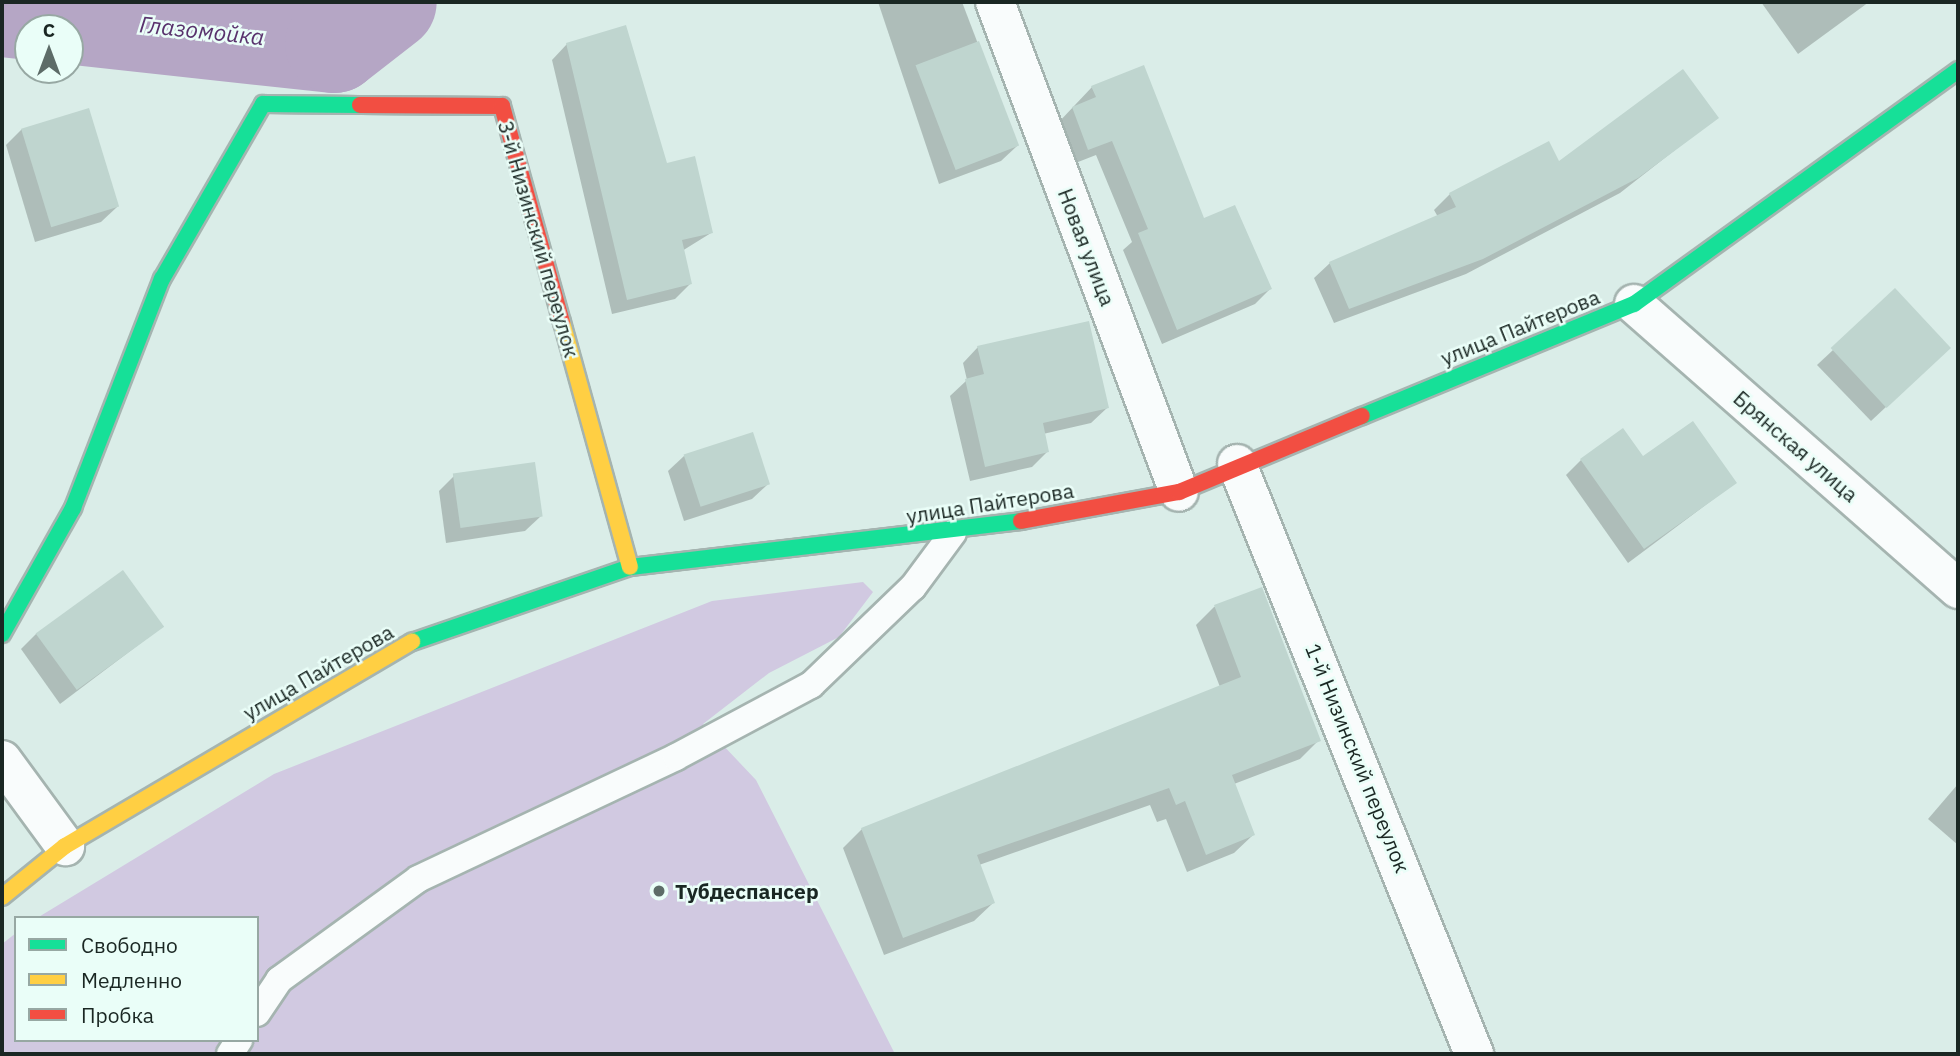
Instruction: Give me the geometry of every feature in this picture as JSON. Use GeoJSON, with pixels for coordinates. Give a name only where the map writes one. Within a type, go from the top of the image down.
{"type":"FeatureCollection","features":[{"type":"Feature","properties":{"kind":"main road","name":"улица Пайтерова"},"geometry":{"type":"LineString","coordinates":[[2,897],[65,846],[405,644],[630,567],[953,533],[1179,492],[1237,464],[1634,304],[1958,71]]}},
{"type":"Feature","properties":{"kind":"main road","name":"3-й Низинский переулок"},"geometry":{"type":"LineString","coordinates":[[2,634],[73,508],[162,279],[262,104],[502,106],[630,567]]}},
{"type":"Feature","properties":{"kind":"street","name":"Новая улица"},"geometry":{"type":"LineString","coordinates":[[995,2],[1179,492]]}},
{"type":"Feature","properties":{"kind":"street","name":"Брянская улица"},"geometry":{"type":"LineString","coordinates":[[1634,304],[1958,589]]}},
{"type":"Feature","properties":{"kind":"street","name":"1-й Низинский переулок"},"geometry":{"type":"LineString","coordinates":[[1237,464],[1474,1054]]}},
{"type":"Feature","properties":{"kind":"street"},"geometry":{"type":"LineString","coordinates":[[2,760],[65,846]]}},
{"type":"Feature","properties":{"kind":"lane"},"geometry":{"type":"LineString","coordinates":[[259,1010],[279,980],[418,879],[676,757],[811,685],[913,587],[953,533]]}},
{"type":"Feature","properties":{"kind":"shaded area"},"geometry":{"type":"Polygon","coordinates":[[[863,582],[873,592],[839,637],[769,673],[703,724],[756,780],[895,1054],[2,1054],[2,944],[14,935],[14,1042],[259,1042],[259,916],[40,916],[274,774],[712,601],[863,582]]]}},
{"type":"Feature","properties":{"kind":"building"},"geometry":{"type":"Polygon","coordinates":[[[626,25],[667,163],[695,156],[713,233],[682,240],[692,284],[627,300],[566,43],[626,25]]]}},
{"type":"Feature","properties":{"kind":"building"},"geometry":{"type":"Polygon","coordinates":[[[979,41],[1019,146],[956,170],[916,65],[979,41]]]}},
{"type":"Feature","properties":{"kind":"building"},"geometry":{"type":"Polygon","coordinates":[[[1144,65],[1204,218],[1235,205],[1272,289],[1177,330],[1138,233],[1148,229],[1112,141],[1088,150],[1072,107],[1096,97],[1091,86],[1144,65]]]}},
{"type":"Feature","properties":{"kind":"building"},"geometry":{"type":"Polygon","coordinates":[[[1683,69],[1719,118],[1638,178],[1483,259],[1349,309],[1329,262],[1456,207],[1449,193],[1549,141],[1559,161],[1683,69]]]}},
{"type":"Feature","properties":{"kind":"building"},"geometry":{"type":"Polygon","coordinates":[[[89,108],[119,206],[51,227],[21,129],[89,108]]]}},
{"type":"Feature","properties":{"kind":"building"},"geometry":{"type":"Polygon","coordinates":[[[1895,288],[1951,348],[1887,408],[1831,348],[1895,288]]]}},
{"type":"Feature","properties":{"kind":"building"},"geometry":{"type":"Polygon","coordinates":[[[1089,321],[1109,408],[1043,423],[1049,452],[985,467],[965,379],[984,374],[977,346],[1089,321]]]}},
{"type":"Feature","properties":{"kind":"building"},"geometry":{"type":"Polygon","coordinates":[[[1693,421],[1737,483],[1644,549],[1580,459],[1623,428],[1643,456],[1693,421]]]}},
{"type":"Feature","properties":{"kind":"building"},"geometry":{"type":"Polygon","coordinates":[[[753,432],[770,484],[701,507],[684,455],[753,432]]]}},
{"type":"Feature","properties":{"kind":"building"},"geometry":{"type":"Polygon","coordinates":[[[535,462],[543,516],[460,528],[453,474],[535,462]]]}},
{"type":"Feature","properties":{"kind":"building"},"geometry":{"type":"Polygon","coordinates":[[[123,570],[164,627],[77,690],[36,633],[123,570]]]}},
{"type":"Feature","properties":{"kind":"building"},"geometry":{"type":"Polygon","coordinates":[[[1262,587],[1321,741],[1232,775],[1255,835],[1206,855],[1185,801],[1176,805],[1169,788],[977,855],[995,903],[903,938],[861,828],[1241,677],[1214,605],[1262,587]]]}},
{"type":"Feature","properties":{"kind":"waterway","name":"Глазомойка"},"geometry":{"type":"LineString","coordinates":[[2,8],[334,44],[388,2]]}},
{"type":"Feature","properties":{"kind":"traffic: fast"},"geometry":{"type":"LineString","coordinates":[[1362,416],[1634,304],[1958,70]]}},
{"type":"Feature","properties":{"kind":"traffic: fast"},"geometry":{"type":"LineString","coordinates":[[2,634],[73,508],[162,279],[263,104],[360,105]]}},
{"type":"Feature","properties":{"kind":"traffic: fast"},"geometry":{"type":"LineString","coordinates":[[412,642],[630,567],[1021,521]]}},
{"type":"Feature","properties":{"kind":"traffic: slow"},"geometry":{"type":"LineString","coordinates":[[562,322],[630,567]]}},
{"type":"Feature","properties":{"kind":"traffic: slow"},"geometry":{"type":"LineString","coordinates":[[2,897],[65,846],[412,642]]}},
{"type":"Feature","properties":{"kind":"traffic: jam"},"geometry":{"type":"LineString","coordinates":[[360,105],[502,106],[562,322]]}},
{"type":"Feature","properties":{"kind":"traffic: jam"},"geometry":{"type":"LineString","coordinates":[[1021,521],[1179,492],[1362,416]]}},
{"type":"Feature","properties":{"kind":"place","name":"Тубдеспансер"},"geometry":{"type":"Point","coordinates":[659,891]}}]}
